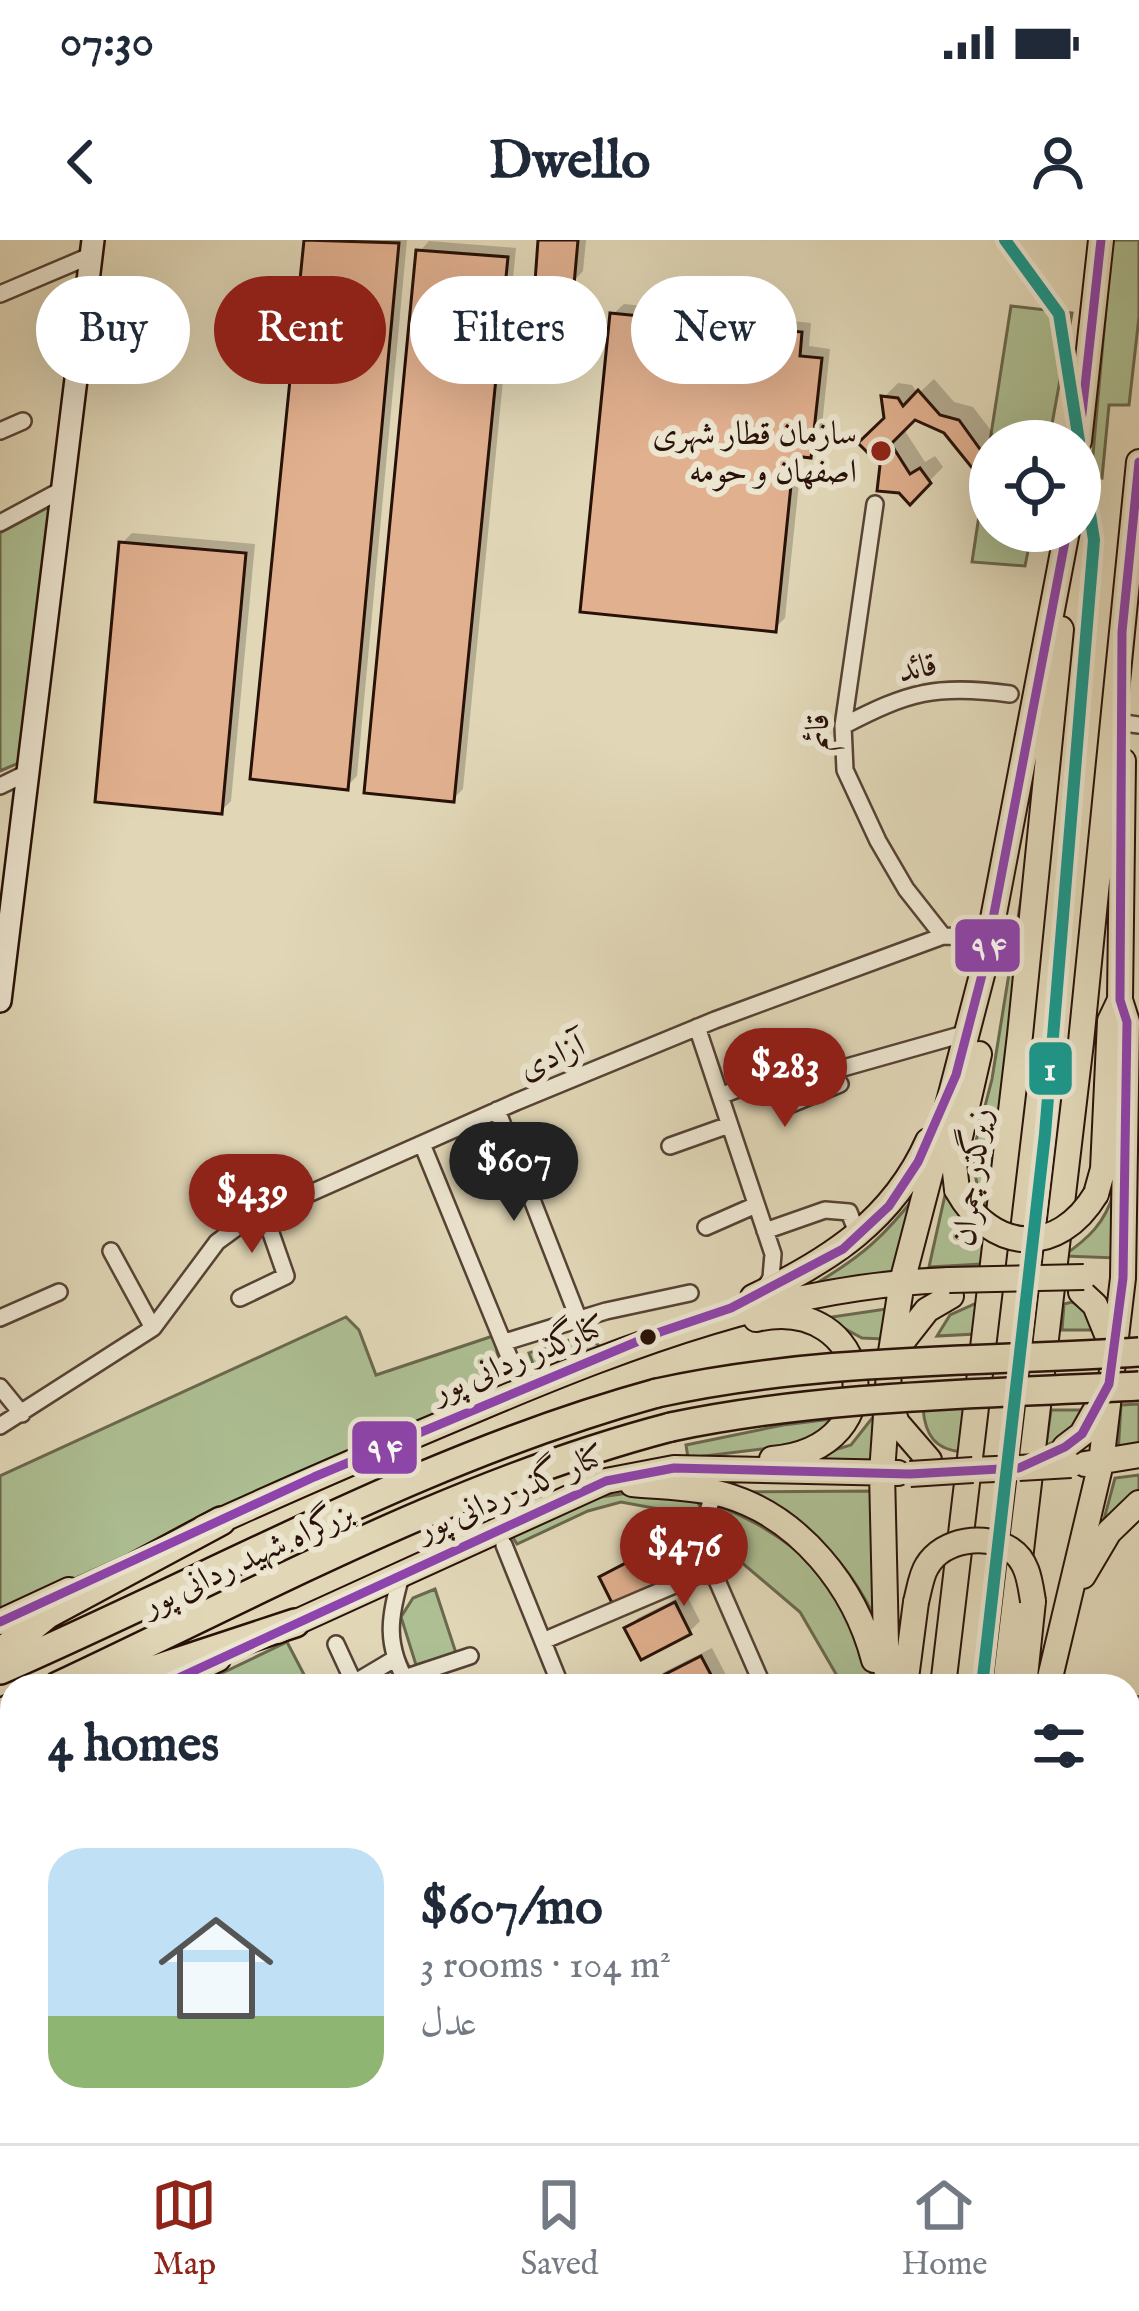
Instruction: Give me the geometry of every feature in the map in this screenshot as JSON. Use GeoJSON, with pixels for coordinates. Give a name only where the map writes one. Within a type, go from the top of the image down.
{"type":"FeatureCollection","features":[{"type":"Feature","properties":{"kind":"highway","name":"بزرگراه شهید ردانی پور"},"geometry":{"type":"LineString","coordinates":[[0,1670],[453,1461],[657,1393],[736,1376],[814,1367],[1126,1351]]}},
{"type":"Feature","properties":{"kind":"highway","name":"بزرگراه شهید ردانی پور"},"geometry":{"type":"LineString","coordinates":[[84,1674],[471,1493],[671,1426],[818,1404],[1139,1386]]}},
{"type":"Feature","properties":{"kind":"highway"},"geometry":{"type":"LineString","coordinates":[[0,1653],[48,1614],[221,1521]]}},
{"type":"Feature","properties":{"kind":"highway"},"geometry":{"type":"LineString","coordinates":[[141,1674],[296,1623]]}},
{"type":"Feature","properties":{"kind":"main road"},"geometry":{"type":"LineString","coordinates":[[1081,420],[1101,240]]}},
{"type":"Feature","properties":{"kind":"main road"},"geometry":{"type":"LineString","coordinates":[[0,1000],[93,248]]}},
{"type":"Feature","properties":{"kind":"main road"},"geometry":{"type":"LineString","coordinates":[[1006,1674],[1081,1042],[1139,462]]}},
{"type":"Feature","properties":{"kind":"main road"},"geometry":{"type":"LineString","coordinates":[[884,1674],[882,1473],[886,1393],[902,1282],[990,938],[1065,552]]}},
{"type":"Feature","properties":{"kind":"main road","name":"زیرگذر چمران"},"geometry":{"type":"LineString","coordinates":[[945,1674],[1020,1035],[1067,552]]}},
{"type":"Feature","properties":{"kind":"main road"},"geometry":{"type":"LineString","coordinates":[[990,938],[981,1046],[954,1163],[957,1190],[969,1212],[986,1227],[1008,1237],[1032,1240],[1069,1228],[1096,1194],[1103,1169],[1110,1021],[1120,1000],[1130,943],[1131,724],[1122,632]]}},
{"type":"Feature","properties":{"kind":"main road"},"geometry":{"type":"LineString","coordinates":[[1068,1456],[1096,1414],[1126,1351],[1131,1278],[1127,1022],[1120,1000]]}},
{"type":"Feature","properties":{"kind":"main road"},"geometry":{"type":"LineString","coordinates":[[1126,1041],[1135,1064],[1139,1100]]}},
{"type":"Feature","properties":{"kind":"main road"},"geometry":{"type":"LineString","coordinates":[[623,1349],[761,1293],[843,1249],[889,1206],[918,1162],[956,1076]]}},
{"type":"Feature","properties":{"kind":"main road"},"geometry":{"type":"LineString","coordinates":[[890,1358],[950,1288],[998,1279],[1083,1284],[1131,1278]]}},
{"type":"Feature","properties":{"kind":"main road","name":"کنارگذر ردانی پور"},"geometry":{"type":"LineString","coordinates":[[0,1622],[221,1521],[623,1349],[777,1302],[902,1282],[950,1288]]}},
{"type":"Feature","properties":{"kind":"main road"},"geometry":{"type":"LineString","coordinates":[[1083,1284],[1126,1351]]}},
{"type":"Feature","properties":{"kind":"main road"},"geometry":{"type":"LineString","coordinates":[[623,1349],[767,1317],[810,1318],[835,1334],[851,1360],[855,1394],[847,1420],[836,1436],[817,1449],[790,1458],[674,1468]]}},
{"type":"Feature","properties":{"kind":"main road"},"geometry":{"type":"LineString","coordinates":[[1050,1674],[1101,1463],[1109,1384]]}},
{"type":"Feature","properties":{"kind":"main road"},"geometry":{"type":"LineString","coordinates":[[886,1393],[920,1467],[1019,1468],[1068,1456],[1101,1463],[1139,1455]]}},
{"type":"Feature","properties":{"kind":"main road","name":"کنار گذر ردانی پور"},"geometry":{"type":"LineString","coordinates":[[187,1674],[606,1481],[674,1468],[882,1473],[920,1467]]}},
{"type":"Feature","properties":{"kind":"main road"},"geometry":{"type":"LineString","coordinates":[[606,1481],[713,1494],[757,1509],[821,1558],[846,1589],[867,1630],[880,1674]]}},
{"type":"Feature","properties":{"kind":"main road"},"geometry":{"type":"LineString","coordinates":[[1060,1628],[1091,1558],[1139,1503]]}},
{"type":"Feature","properties":{"kind":"main road"},"geometry":{"type":"LineString","coordinates":[[906,1674],[926,1567],[946,1546],[971,1541],[1013,1551],[1028,1571],[1033,1600],[1025,1674]]}},
{"type":"Feature","properties":{"kind":"street"},"geometry":{"type":"LineString","coordinates":[[0,294],[93,248]]}},
{"type":"Feature","properties":{"kind":"street"},"geometry":{"type":"LineString","coordinates":[[0,431],[22,421]]}},
{"type":"Feature","properties":{"kind":"street"},"geometry":{"type":"LineString","coordinates":[[0,523],[65,488]]}},
{"type":"Feature","properties":{"kind":"street","name":"قائم"},"geometry":{"type":"LineString","coordinates":[[875,504],[843,726],[845,770],[906,889],[943,936]]}},
{"type":"Feature","properties":{"kind":"street","name":"قائد"},"geometry":{"type":"LineString","coordinates":[[843,726],[898,697],[959,687],[1010,694]]}},
{"type":"Feature","properties":{"kind":"street"},"geometry":{"type":"LineString","coordinates":[[0,786],[29,772]]}},
{"type":"Feature","properties":{"kind":"street","name":"آزادی"},"geometry":{"type":"LineString","coordinates":[[0,1423],[22,1414],[153,1328],[217,1242],[242,1223],[697,1027],[943,936],[990,938]]}},
{"type":"Feature","properties":{"kind":"street"},"geometry":{"type":"LineString","coordinates":[[697,1027],[772,1255],[771,1278],[761,1293]]}},
{"type":"Feature","properties":{"kind":"street"},"geometry":{"type":"LineString","coordinates":[[720,1096],[777,1074],[789,1105],[834,1078],[968,1033]]}},
{"type":"Feature","properties":{"kind":"street"},"geometry":{"type":"LineString","coordinates":[[497,1110],[579,1320]]}},
{"type":"Feature","properties":{"kind":"street"},"geometry":{"type":"LineString","coordinates":[[670,1146],[729,1124]]}},
{"type":"Feature","properties":{"kind":"street"},"geometry":{"type":"LineString","coordinates":[[422,1144],[505,1342],[512,1364],[506,1397]]}},
{"type":"Feature","properties":{"kind":"street"},"geometry":{"type":"LineString","coordinates":[[706,1227],[756,1205]]}},
{"type":"Feature","properties":{"kind":"street"},"geometry":{"type":"LineString","coordinates":[[765,1232],[826,1210],[849,1212],[858,1235]]}},
{"type":"Feature","properties":{"kind":"street"},"geometry":{"type":"LineString","coordinates":[[240,1298],[286,1276],[264,1214]]}},
{"type":"Feature","properties":{"kind":"street"},"geometry":{"type":"LineString","coordinates":[[111,1251],[153,1328]]}},
{"type":"Feature","properties":{"kind":"street"},"geometry":{"type":"LineString","coordinates":[[772,1255],[801,1273]]}},
{"type":"Feature","properties":{"kind":"street"},"geometry":{"type":"LineString","coordinates":[[0,1318],[59,1292]]}},
{"type":"Feature","properties":{"kind":"street"},"geometry":{"type":"LineString","coordinates":[[505,1342],[690,1293]]}},
{"type":"Feature","properties":{"kind":"street"},"geometry":{"type":"LineString","coordinates":[[512,1364],[535,1385]]}},
{"type":"Feature","properties":{"kind":"street"},"geometry":{"type":"LineString","coordinates":[[0,1388],[22,1414]]}},
{"type":"Feature","properties":{"kind":"street"},"geometry":{"type":"LineString","coordinates":[[0,1402],[22,1414]]}},
{"type":"Feature","properties":{"kind":"street"},"geometry":{"type":"LineString","coordinates":[[713,1494],[702,1532],[712,1569],[758,1674]]}},
{"type":"Feature","properties":{"kind":"street"},"geometry":{"type":"LineString","coordinates":[[504,1545],[556,1674]]}},
{"type":"Feature","properties":{"kind":"street"},"geometry":{"type":"LineString","coordinates":[[543,1641],[712,1569]]}},
{"type":"Feature","properties":{"kind":"street"},"geometry":{"type":"LineString","coordinates":[[403,1573],[388,1618],[403,1674]]}},
{"type":"Feature","properties":{"kind":"street"},"geometry":{"type":"LineString","coordinates":[[336,1644],[348,1674]]}},
{"type":"Feature","properties":{"kind":"street"},"geometry":{"type":"LineString","coordinates":[[426,1674],[470,1656]]}},
{"type":"Feature","properties":{"kind":"street"},"geometry":{"type":"LineString","coordinates":[[369,1674],[396,1658]]}},
{"type":"Feature","properties":{"kind":"green space"},"geometry":{"type":"Polygon","coordinates":[[[1112,240],[1139,240],[1139,317],[1129,405],[1109,405],[1102,478],[1101,420],[1096,420],[1112,240]]]}},
{"type":"Feature","properties":{"kind":"green space"},"geometry":{"type":"Polygon","coordinates":[[[1011,306],[1072,313],[1053,420],[993,420],[1011,306]]]}},
{"type":"Feature","properties":{"kind":"green space"},"geometry":{"type":"Polygon","coordinates":[[[56,503],[21,762],[0,771],[0,533],[56,503]]]}},
{"type":"Feature","properties":{"kind":"green space"},"geometry":{"type":"Polygon","coordinates":[[[974,552],[1028,552],[1025,566],[972,562],[974,552]]]}},
{"type":"Feature","properties":{"kind":"green space"},"geometry":{"type":"Polygon","coordinates":[[[1036,806],[991,1214],[978,1191],[976,1141],[992,1079],[1036,806]]]}},
{"type":"Feature","properties":{"kind":"green space"},"geometry":{"type":"Polygon","coordinates":[[[1114,1192],[1116,1258],[1063,1256],[1095,1229],[1114,1192]]]}},
{"type":"Feature","properties":{"kind":"green space"},"geometry":{"type":"Polygon","coordinates":[[[917,1194],[896,1272],[815,1284],[871,1245],[917,1194]]]}},
{"type":"Feature","properties":{"kind":"green space"},"geometry":{"type":"Polygon","coordinates":[[[945,1195],[954,1197],[968,1225],[984,1238],[982,1264],[929,1267],[945,1195]]]}},
{"type":"Feature","properties":{"kind":"green space"},"geometry":{"type":"Polygon","coordinates":[[[979,1302],[976,1334],[937,1336],[950,1315],[979,1302]]]}},
{"type":"Feature","properties":{"kind":"green space"},"geometry":{"type":"Polygon","coordinates":[[[1072,1302],[1085,1310],[1098,1330],[1062,1330],[1064,1304],[1072,1302]]]}},
{"type":"Feature","properties":{"kind":"green space"},"geometry":{"type":"Polygon","coordinates":[[[886,1309],[883,1339],[862,1338],[825,1318],[886,1309]]]}},
{"type":"Feature","properties":{"kind":"green space"},"geometry":{"type":"Polygon","coordinates":[[[346,1317],[359,1330],[376,1375],[493,1336],[498,1360],[495,1374],[482,1396],[0,1612],[0,1476],[346,1317]]]}},
{"type":"Feature","properties":{"kind":"green space"},"geometry":{"type":"Polygon","coordinates":[[[582,1336],[602,1349],[538,1377],[529,1353],[582,1336]]]}},
{"type":"Feature","properties":{"kind":"green space"},"geometry":{"type":"Polygon","coordinates":[[[1139,1404],[1139,1449],[1118,1454],[1121,1405],[1139,1404]]]}},
{"type":"Feature","properties":{"kind":"green space"},"geometry":{"type":"Polygon","coordinates":[[[964,1407],[963,1452],[945,1448],[929,1433],[923,1408],[964,1407]]]}},
{"type":"Feature","properties":{"kind":"green space"},"geometry":{"type":"Polygon","coordinates":[[[1051,1410],[1088,1410],[1070,1431],[1046,1445],[1051,1410]]]}},
{"type":"Feature","properties":{"kind":"green space"},"geometry":{"type":"Polygon","coordinates":[[[877,1412],[876,1460],[791,1463],[851,1445],[877,1412]]]}},
{"type":"Feature","properties":{"kind":"green space"},"geometry":{"type":"Polygon","coordinates":[[[840,1418],[811,1443],[688,1458],[686,1445],[840,1418]]]}},
{"type":"Feature","properties":{"kind":"green space"},"geometry":{"type":"Polygon","coordinates":[[[1139,1475],[1139,1491],[1100,1534],[1115,1478],[1139,1475]]]}},
{"type":"Feature","properties":{"kind":"green space"},"geometry":{"type":"Polygon","coordinates":[[[874,1491],[877,1622],[850,1575],[822,1544],[742,1492],[874,1491]]]}},
{"type":"Feature","properties":{"kind":"green space"},"geometry":{"type":"Polygon","coordinates":[[[629,1493],[695,1498],[701,1508],[697,1516],[621,1502],[588,1511],[517,1544],[512,1536],[600,1497],[629,1493]]]}},
{"type":"Feature","properties":{"kind":"green space"},"geometry":{"type":"Polygon","coordinates":[[[721,1507],[802,1555],[839,1599],[871,1674],[836,1674],[800,1612],[714,1539],[721,1507]]]}},
{"type":"Feature","properties":{"kind":"green space"},"geometry":{"type":"Polygon","coordinates":[[[435,1589],[456,1653],[416,1665],[401,1617],[413,1598],[435,1589]]]}},
{"type":"Feature","properties":{"kind":"green space"},"geometry":{"type":"Polygon","coordinates":[[[287,1642],[304,1674],[220,1674],[287,1642]]]}},
{"type":"Feature","properties":{"kind":"building"},"geometry":{"type":"Polygon","coordinates":[[[304,240],[399,243],[386,382],[386,276],[300,276],[304,240]]]}},
{"type":"Feature","properties":{"kind":"building"},"geometry":{"type":"Polygon","coordinates":[[[538,240],[578,240],[575,276],[535,276],[538,240]]]}},
{"type":"Feature","properties":{"kind":"building"},"geometry":{"type":"Polygon","coordinates":[[[416,250],[508,257],[506,276],[414,276],[416,250]]]}},
{"type":"Feature","properties":{"kind":"building"},"geometry":{"type":"Polygon","coordinates":[[[410,313],[410,384],[495,384],[454,802],[364,793],[410,313]]]}},
{"type":"Feature","properties":{"kind":"building"},"geometry":{"type":"Polygon","coordinates":[[[610,313],[631,315],[631,384],[797,384],[797,332],[802,332],[800,356],[822,358],[811,458],[794,456],[776,632],[580,612],[603,384],[607,384],[610,313]]]}},
{"type":"Feature","properties":{"kind":"building"},"geometry":{"type":"Polygon","coordinates":[[[290,384],[386,384],[348,790],[250,779],[290,384]]]}},
{"type":"Feature","properties":{"kind":"building","name":"سازمان قطار شهری اصفهان و حومه"},"geometry":{"type":"Polygon","coordinates":[[[918,390],[940,415],[959,420],[969,434],[969,464],[944,433],[915,420],[891,444],[910,474],[920,468],[931,483],[910,505],[899,493],[877,491],[880,465],[858,443],[884,418],[881,396],[898,398],[903,406],[918,390]]]}},
{"type":"Feature","properties":{"kind":"building"},"geometry":{"type":"Polygon","coordinates":[[[119,542],[246,553],[222,814],[95,802],[119,542]]]}},
{"type":"Feature","properties":{"kind":"building"},"geometry":{"type":"Polygon","coordinates":[[[649,1551],[666,1583],[615,1609],[599,1577],[649,1551]]]}},
{"type":"Feature","properties":{"kind":"building"},"geometry":{"type":"Polygon","coordinates":[[[675,1602],[691,1634],[641,1660],[624,1628],[675,1602]]]}},
{"type":"Feature","properties":{"kind":"building"},"geometry":{"type":"Polygon","coordinates":[[[701,1656],[711,1674],[666,1674],[701,1656]]]}},
{"type":"Feature","properties":{"kind":"transit line","name":"1"},"geometry":{"type":"LineString","coordinates":[[1005,240],[1059,314],[1076,420]]}},
{"type":"Feature","properties":{"kind":"transit line","name":"۹۴"},"geometry":{"type":"LineString","coordinates":[[1081,420],[1101,240]]}},
{"type":"Feature","properties":{"kind":"transit line","name":"۹۴"},"geometry":{"type":"LineString","coordinates":[[187,1674],[606,1481],[674,1468],[910,1474],[1019,1468],[1082,1434],[1109,1384],[1123,1278],[1127,1022],[1120,1000],[1122,632],[1139,462]]}},
{"type":"Feature","properties":{"kind":"transit line","name":"۹۴"},"geometry":{"type":"LineString","coordinates":[[0,1622],[314,1477],[660,1332],[731,1308],[843,1249],[889,1206],[918,1162],[956,1075],[983,971],[1063,552]]}},
{"type":"Feature","properties":{"kind":"transit line","name":"1"},"geometry":{"type":"LineString","coordinates":[[983,1674],[1045,1134],[1093,552]]}},
{"type":"Feature","properties":{"kind":"place","name":"سازمان قطار شهری اصفهان و حومه"},"geometry":{"type":"Point","coordinates":[881,451]}}]}
